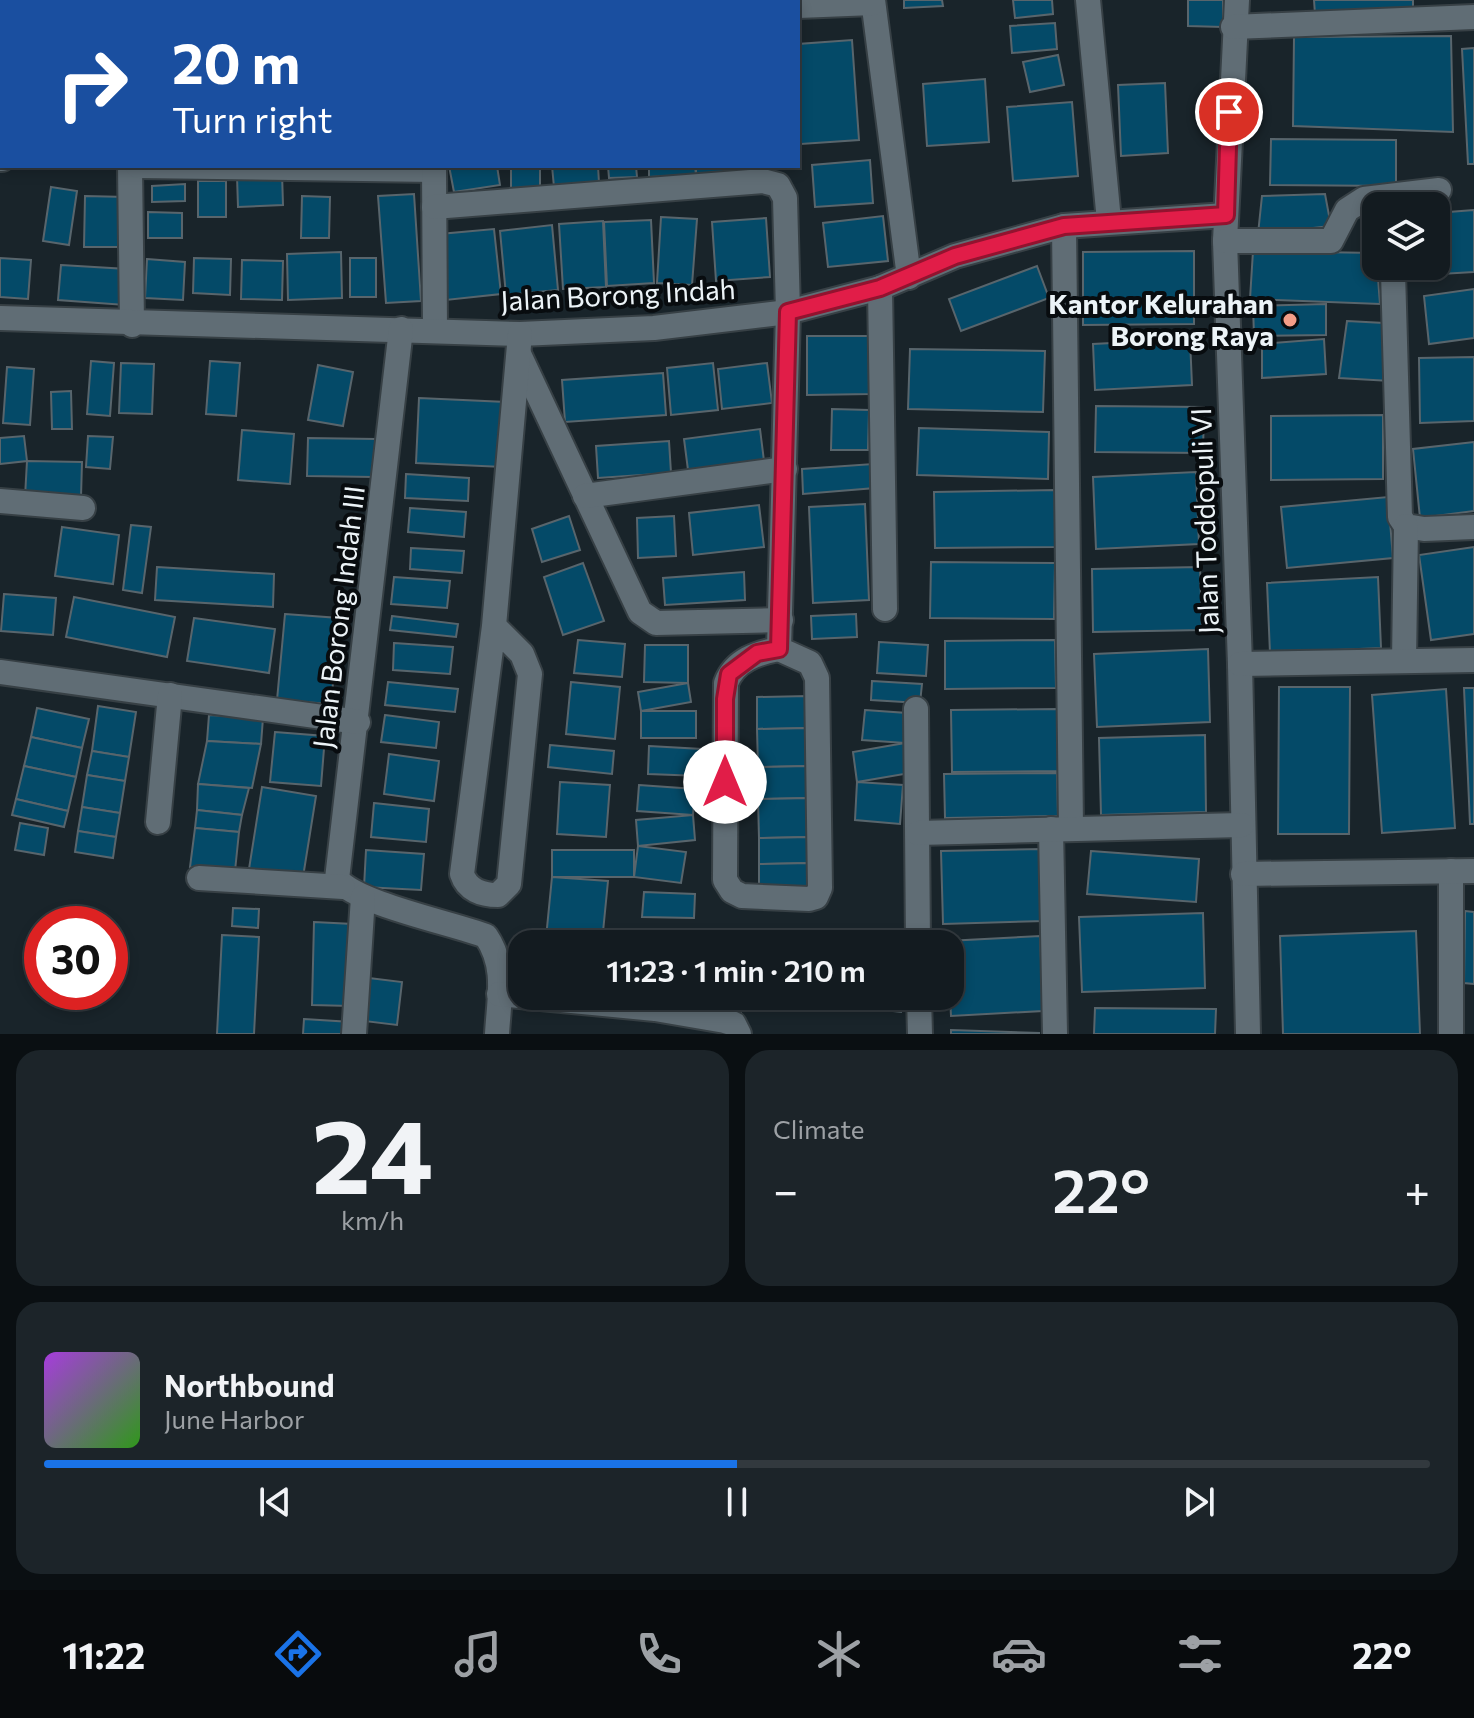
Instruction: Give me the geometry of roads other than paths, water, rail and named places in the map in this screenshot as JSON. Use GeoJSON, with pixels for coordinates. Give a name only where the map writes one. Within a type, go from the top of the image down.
{"type":"FeatureCollection","features":[{"type":"Feature","properties":{"kind":"street"},"geometry":{"type":"LineString","coordinates":[[1088,0],[1109,221]]}},
{"type":"Feature","properties":{"kind":"street","name":"Jalan Toddopuli VI"},"geometry":{"type":"LineString","coordinates":[[1237,0],[1233,27],[1225,241],[1240,664],[1248,1034]]}},
{"type":"Feature","properties":{"kind":"street"},"geometry":{"type":"LineString","coordinates":[[800,6],[873,1],[909,277]]}},
{"type":"Feature","properties":{"kind":"street"},"geometry":{"type":"LineString","coordinates":[[1233,27],[1474,17]]}},
{"type":"Feature","properties":{"kind":"street"},"geometry":{"type":"LineString","coordinates":[[130,168],[132,325]]}},
{"type":"Feature","properties":{"kind":"street"},"geometry":{"type":"LineString","coordinates":[[434,168],[435,331]]}},
{"type":"Feature","properties":{"kind":"street"},"geometry":{"type":"LineString","coordinates":[[434,207],[763,181],[778,185],[785,198],[788,312],[779,649]]}},
{"type":"Feature","properties":{"kind":"street"},"geometry":{"type":"LineString","coordinates":[[1225,241],[1331,241],[1347,210],[1364,199],[1439,190]]}},
{"type":"Feature","properties":{"kind":"street","name":"Jalan Borong Indah"},"geometry":{"type":"LineString","coordinates":[[0,318],[132,325],[401,329],[519,343],[788,312],[880,288],[955,256],[1064,226],[1226,215]]}},
{"type":"Feature","properties":{"kind":"street"},"geometry":{"type":"LineString","coordinates":[[1055,1034],[1061,828],[1064,226]]}},
{"type":"Feature","properties":{"kind":"street"},"geometry":{"type":"LineString","coordinates":[[1393,280],[1399,507],[1406,526],[1404,661]]}},
{"type":"Feature","properties":{"kind":"street"},"geometry":{"type":"LineString","coordinates":[[880,288],[885,609]]}},
{"type":"Feature","properties":{"kind":"street","name":"Jalan Borong Indah III"},"geometry":{"type":"LineString","coordinates":[[354,1034],[353,892],[337,879],[337,870],[358,722],[401,329]]}},
{"type":"Feature","properties":{"kind":"street"},"geometry":{"type":"LineString","coordinates":[[519,343],[628,592],[640,612],[656,623],[781,620]]}},
{"type":"Feature","properties":{"kind":"street"},"geometry":{"type":"LineString","coordinates":[[494,626],[522,654],[530,674],[509,884],[498,895],[474,889],[465,883],[462,874],[494,626],[519,343]]}},
{"type":"Feature","properties":{"kind":"street"},"geometry":{"type":"LineString","coordinates":[[585,496],[785,469]]}},
{"type":"Feature","properties":{"kind":"street"},"geometry":{"type":"LineString","coordinates":[[0,501],[83,508]]}},
{"type":"Feature","properties":{"kind":"street"},"geometry":{"type":"LineString","coordinates":[[1406,526],[1424,529],[1474,527]]}},
{"type":"Feature","properties":{"kind":"street"},"geometry":{"type":"LineString","coordinates":[[779,649],[810,663],[817,678],[820,888],[816,897],[809,899],[742,896],[732,891],[725,880],[726,683],[744,660],[757,653],[779,649]]}},
{"type":"Feature","properties":{"kind":"street"},"geometry":{"type":"LineString","coordinates":[[1240,664],[1474,660]]}},
{"type":"Feature","properties":{"kind":"street"},"geometry":{"type":"LineString","coordinates":[[0,672],[358,722]]}},
{"type":"Feature","properties":{"kind":"street"},"geometry":{"type":"LineString","coordinates":[[158,822],[170,695]]}},
{"type":"Feature","properties":{"kind":"street"},"geometry":{"type":"LineString","coordinates":[[916,709],[918,930]]}},
{"type":"Feature","properties":{"kind":"street"},"geometry":{"type":"LineString","coordinates":[[918,833],[1242,825]]}},
{"type":"Feature","properties":{"kind":"street"},"geometry":{"type":"LineString","coordinates":[[1243,874],[1462,871],[1451,1034]]}},
{"type":"Feature","properties":{"kind":"street"},"geometry":{"type":"LineString","coordinates":[[199,878],[353,892],[486,936],[497,952],[502,972],[497,1034]]}},
{"type":"Feature","properties":{"kind":"street"},"geometry":{"type":"LineString","coordinates":[[499,994],[655,1009],[725,1021],[734,1024],[739,1034]]}},
{"type":"Feature","properties":{"kind":"street"},"geometry":{"type":"LineString","coordinates":[[919,1010],[920,1034]]}},
{"type":"Feature","properties":{"kind":"place","name":"Kantor Kelurahan Borong Raya"},"geometry":{"type":"Point","coordinates":[1290,320]}}]}
